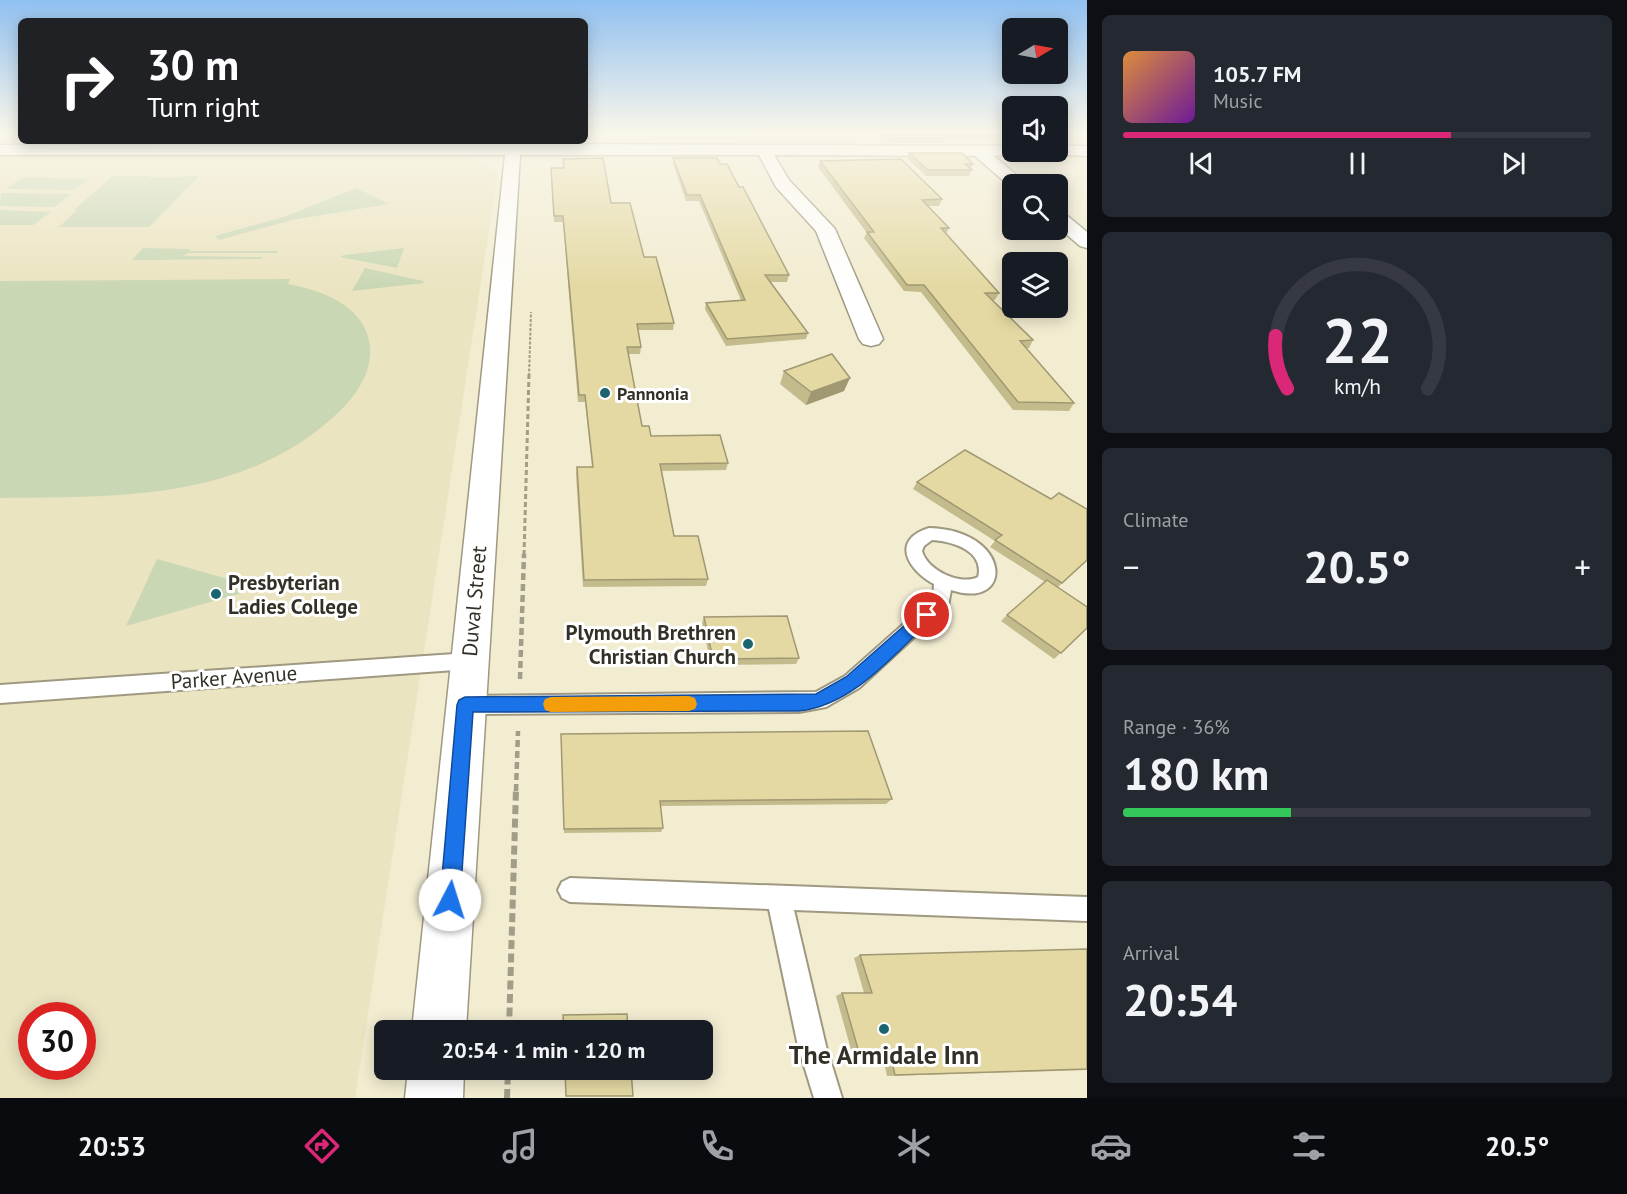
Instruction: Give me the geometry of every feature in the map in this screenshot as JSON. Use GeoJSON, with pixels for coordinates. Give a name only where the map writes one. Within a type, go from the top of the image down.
{"type":"FeatureCollection","features":[{"type":"Feature","properties":{"kind":"street","name":"Duval Street"},"geometry":{"type":"LineString","coordinates":[[440,1020],[469,661],[521,184]]}},
{"type":"Feature","properties":{"kind":"street"},"geometry":{"type":"LineString","coordinates":[[783,184],[825,229],[871,339]]}},
{"type":"Feature","properties":{"kind":"street"},"geometry":{"type":"LineString","coordinates":[[1068,226],[1087,242]]}},
{"type":"Feature","properties":{"kind":"street"},"geometry":{"type":"LineString","coordinates":[[434,1098],[435,1080]]}},
{"type":"Feature","properties":{"kind":"lane"},"geometry":{"type":"LineString","coordinates":[[465,705],[819,701],[852,682],[942,601],[943,582]]}},
{"type":"Feature","properties":{"kind":"lane","name":"Parker Avenue"},"geometry":{"type":"LineString","coordinates":[[0,694],[469,661]]}},
{"type":"Feature","properties":{"kind":"lane"},"geometry":{"type":"LineString","coordinates":[[570,890],[1087,909]]}},
{"type":"Feature","properties":{"kind":"lane"},"geometry":{"type":"LineString","coordinates":[[779,898],[812,1046],[828,1098]]}},
{"type":"Feature","properties":{"kind":"path"},"geometry":{"type":"LineString","coordinates":[[509,1020],[531,309]]}},
{"type":"Feature","properties":{"kind":"path"},"geometry":{"type":"LineString","coordinates":[[507,1098],[508,1080]]}},
{"type":"Feature","properties":{"kind":"shaded area","name":"Presbyterian Ladies College"},"geometry":{"type":"Polygon","coordinates":[[[0,184],[496,184],[355,1098],[0,1098],[0,184]]]}},
{"type":"Feature","properties":{"kind":"green space"},"geometry":{"type":"Polygon","coordinates":[[[13,184],[82,184],[74,190],[6,189],[13,184]]]}},
{"type":"Feature","properties":{"kind":"green space"},"geometry":{"type":"Polygon","coordinates":[[[104,184],[191,184],[149,227],[59,227],[77,210],[74,210],[104,184]]]}},
{"type":"Feature","properties":{"kind":"green space"},"geometry":{"type":"Polygon","coordinates":[[[356,188],[389,204],[292,220],[219,240],[215,236],[287,216],[356,188]]]}},
{"type":"Feature","properties":{"kind":"green space"},"geometry":{"type":"Polygon","coordinates":[[[1,193],[71,194],[54,207],[0,206],[1,193]]]}},
{"type":"Feature","properties":{"kind":"green space"},"geometry":{"type":"Polygon","coordinates":[[[0,210],[51,212],[33,225],[0,225],[0,210]]]}},
{"type":"Feature","properties":{"kind":"green space"},"geometry":{"type":"Polygon","coordinates":[[[143,248],[190,249],[189,251],[278,251],[276,253],[187,253],[184,256],[263,257],[262,259],[132,260],[143,248]]]}},
{"type":"Feature","properties":{"kind":"green space"},"geometry":{"type":"Polygon","coordinates":[[[404,248],[397,268],[340,257],[344,255],[404,248]]]}},
{"type":"Feature","properties":{"kind":"green space"},"geometry":{"type":"Polygon","coordinates":[[[365,268],[423,281],[424,283],[352,291],[365,268]]]}},
{"type":"Feature","properties":{"kind":"green space"},"geometry":{"type":"Polygon","coordinates":[[[290,279],[288,284],[326,295],[348,308],[365,328],[370,350],[368,369],[360,387],[342,409],[306,439],[266,462],[225,477],[181,488],[91,497],[0,498],[0,281],[290,279]]]}},
{"type":"Feature","properties":{"kind":"green space"},"geometry":{"type":"Polygon","coordinates":[[[157,559],[253,586],[263,583],[265,587],[261,592],[252,590],[126,626],[157,559]]]}},
{"type":"Feature","properties":{"kind":"building"},"geometry":{"type":"Polygon","coordinates":[[[552,184],[608,184],[611,203],[630,203],[644,257],[656,257],[674,323],[637,324],[641,347],[627,347],[642,426],[649,426],[651,436],[720,435],[728,463],[660,464],[674,536],[698,536],[708,579],[584,580],[577,467],[593,467],[585,395],[579,395],[563,216],[554,216],[552,184]]]}},
{"type":"Feature","properties":{"kind":"building"},"geometry":{"type":"Polygon","coordinates":[[[683,184],[738,184],[739,187],[743,187],[789,275],[765,275],[808,333],[727,339],[706,303],[745,300],[700,195],[687,195],[683,184]]]}},
{"type":"Feature","properties":{"kind":"building"},"geometry":{"type":"Polygon","coordinates":[[[838,184],[927,184],[942,199],[922,200],[949,228],[941,228],[999,293],[985,293],[1002,310],[1002,318],[1011,318],[1033,340],[1020,341],[1074,403],[1018,402],[924,285],[907,285],[867,232],[874,232],[838,184]]]}},
{"type":"Feature","properties":{"kind":"building"},"geometry":{"type":"Polygon","coordinates":[[[832,354],[850,378],[811,392],[784,371],[832,354]]]}},
{"type":"Feature","properties":{"kind":"building"},"geometry":{"type":"Polygon","coordinates":[[[965,450],[1051,499],[1059,493],[1087,509],[1087,560],[1062,583],[995,540],[1002,535],[917,482],[965,450]]]}},
{"type":"Feature","properties":{"kind":"building"},"geometry":{"type":"Polygon","coordinates":[[[1047,580],[1087,607],[1087,628],[1061,653],[1007,615],[1047,580]]]}},
{"type":"Feature","properties":{"kind":"building","name":"Plymouth Brethren Christian Church"},"geometry":{"type":"Polygon","coordinates":[[[787,616],[799,658],[713,659],[704,617],[787,616]]]}},
{"type":"Feature","properties":{"kind":"building"},"geometry":{"type":"Polygon","coordinates":[[[868,731],[892,799],[660,801],[663,828],[564,829],[561,734],[868,731]]]}},
{"type":"Feature","properties":{"kind":"building"},"geometry":{"type":"Polygon","coordinates":[[[1087,949],[1087,1069],[895,1075],[892,1062],[862,1063],[842,993],[872,993],[860,955],[1087,949]]]}},
{"type":"Feature","properties":{"kind":"building"},"geometry":{"type":"Polygon","coordinates":[[[627,1014],[627,1020],[563,1020],[563,1015],[627,1014]]]}},
{"type":"Feature","properties":{"kind":"building"},"geometry":{"type":"Polygon","coordinates":[[[565,1080],[632,1080],[633,1096],[566,1096],[565,1080]]]}},
{"type":"Feature","properties":{"kind":"slow traffic"},"geometry":{"type":"LineString","coordinates":[[551,704],[689,704]]}},
{"type":"Feature","properties":{"kind":"place","name":"Pannonia"},"geometry":{"type":"Point","coordinates":[605,393]}},
{"type":"Feature","properties":{"kind":"place","name":"Presbyterian Ladies College"},"geometry":{"type":"Point","coordinates":[216,594]}},
{"type":"Feature","properties":{"kind":"place","name":"Plymouth Brethren Christian Church"},"geometry":{"type":"Point","coordinates":[748,644]}},
{"type":"Feature","properties":{"kind":"place","name":"The Armidale Inn"},"geometry":{"type":"Point","coordinates":[884,1029]}},
{"type":"Feature","properties":{"kind":"route"},"geometry":{"type":"LineString","coordinates":[[450,900],[465,705],[819,701],[852,682],[927,615]]}}]}
